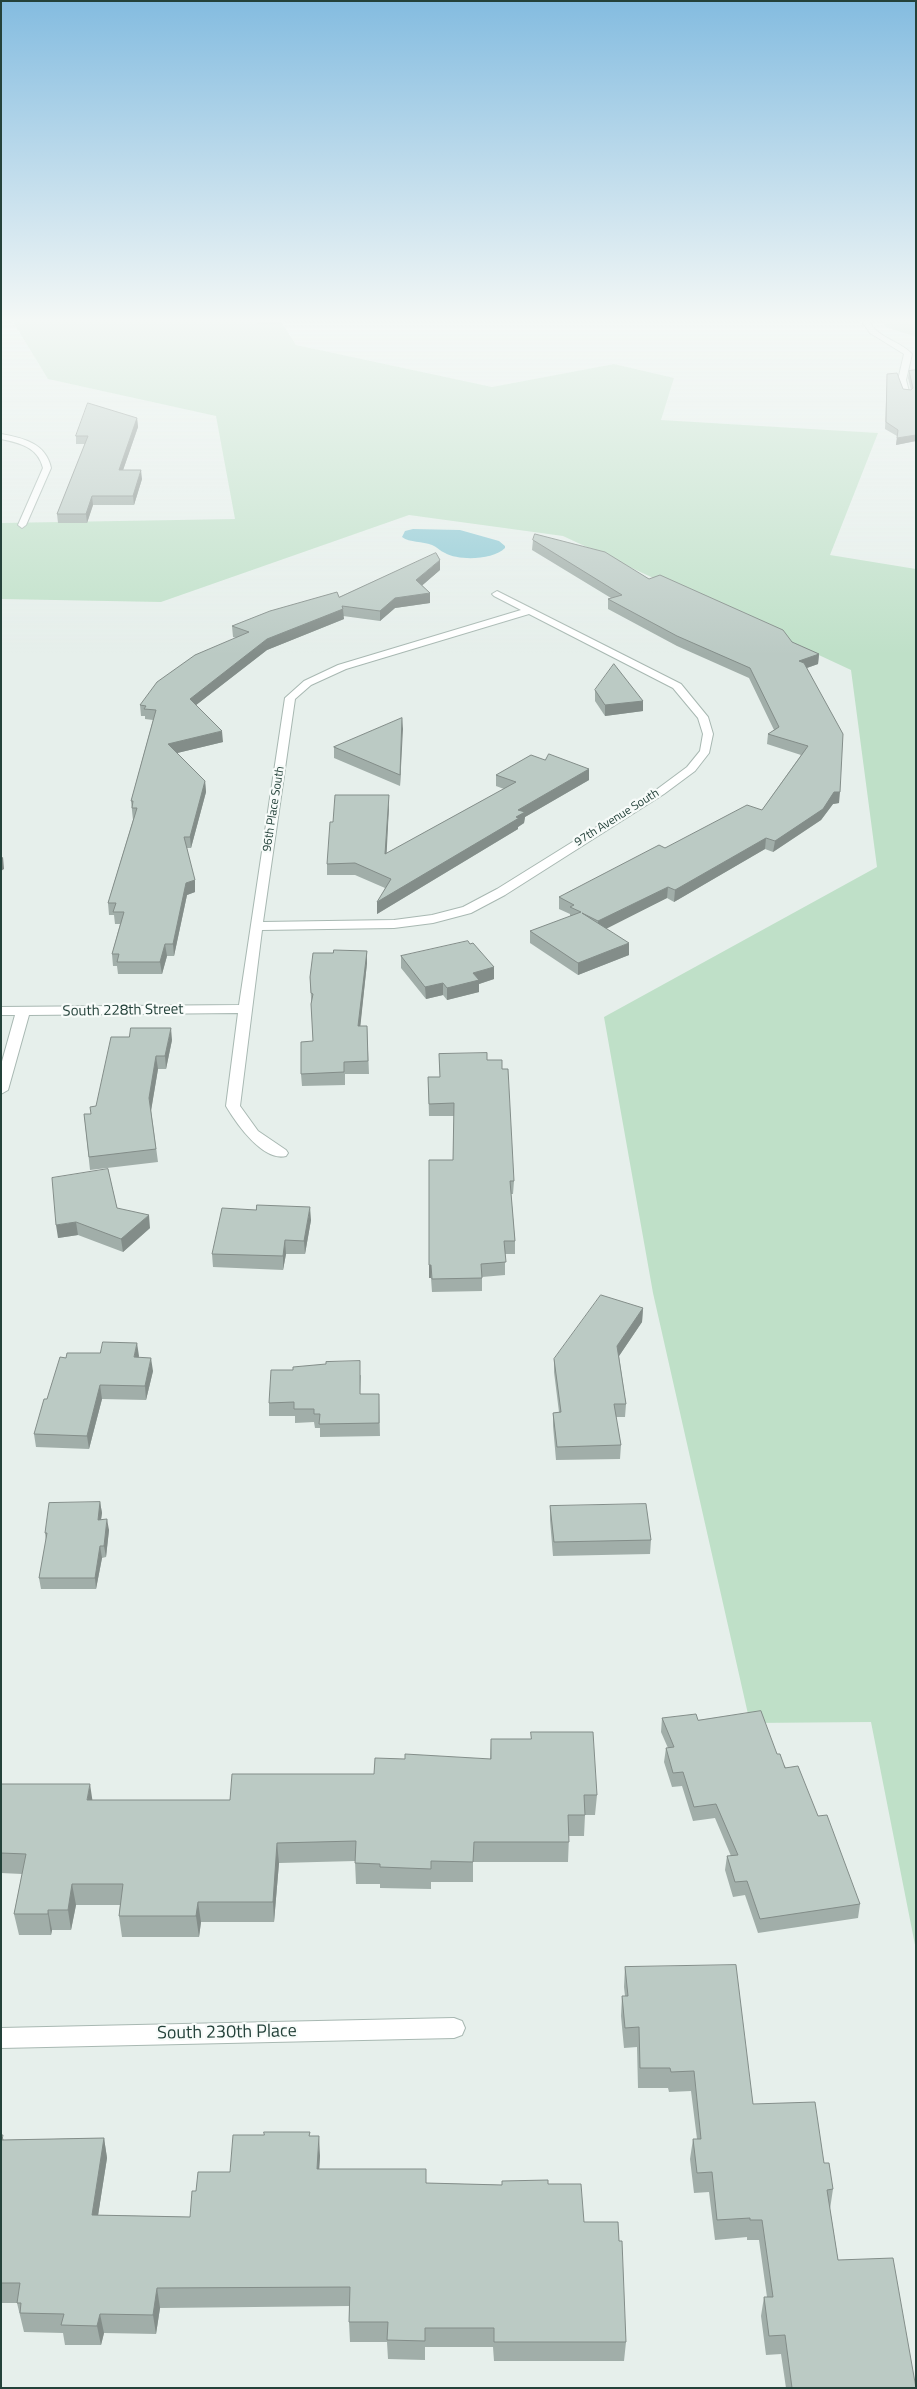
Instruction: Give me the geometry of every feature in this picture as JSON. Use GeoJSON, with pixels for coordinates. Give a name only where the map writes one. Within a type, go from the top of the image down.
{"type":"FeatureCollection","features":[{"type":"Feature","properties":{"kind":"street"},"geometry":{"type":"LineString","coordinates":[[1,436],[18,440],[43,454],[47,468],[22,525]]}},
{"type":"Feature","properties":{"kind":"street","name":"97th Avenue South"},"geometry":{"type":"LineString","coordinates":[[256,926],[394,924],[433,919],[468,910],[543,866],[660,792],[691,769],[705,751],[708,734],[703,717],[677,686],[497,594]]}},
{"type":"Feature","properties":{"kind":"street","name":"96th Place South"},"geometry":{"type":"LineString","coordinates":[[281,1153],[262,1143],[246,1129],[233,1106],[256,926],[290,698],[317,676],[529,611]]}},
{"type":"Feature","properties":{"kind":"street","name":"South 228th Street"},"geometry":{"type":"LineString","coordinates":[[1,1011],[245,1009]]}},
{"type":"Feature","properties":{"kind":"street"},"geometry":{"type":"LineString","coordinates":[[1,1090],[23,1012]]}},
{"type":"Feature","properties":{"kind":"street","name":"South 230th Place"},"geometry":{"type":"LineString","coordinates":[[1,2038],[454,2028]]}},
{"type":"Feature","properties":{"kind":"green space"},"geometry":{"type":"Polygon","coordinates":[[[219,431],[878,433],[830,555],[916,569],[916,1950],[871,1722],[750,1723],[653,1293],[604,1017],[877,867],[851,670],[563,536],[409,515],[161,602],[1,599],[1,523],[235,519],[219,431]]]}},
{"type":"Feature","properties":{"kind":"water"},"geometry":{"type":"Polygon","coordinates":[[[413,529],[460,530],[499,541],[505,548],[493,555],[484,557],[467,558],[451,556],[432,545],[402,537],[405,531],[413,529]]]}},
{"type":"Feature","properties":{"kind":"building"},"geometry":{"type":"Polygon","coordinates":[[[78,431],[132,431],[119,470],[141,470],[133,496],[92,496],[86,514],[57,514],[88,436],[76,436],[78,431]]]}},
{"type":"Feature","properties":{"kind":"building"},"geometry":{"type":"Polygon","coordinates":[[[898,431],[916,431],[916,435],[897,438],[898,431]]]}},
{"type":"Feature","properties":{"kind":"building"},"geometry":{"type":"Polygon","coordinates":[[[535,534],[605,552],[649,579],[660,575],[783,630],[792,642],[819,654],[799,661],[804,663],[843,734],[840,792],[834,792],[823,809],[775,841],[766,838],[675,890],[668,887],[598,921],[582,913],[629,943],[578,963],[530,931],[581,912],[570,907],[574,905],[559,897],[659,845],[665,848],[747,805],[762,810],[808,746],[768,734],[779,727],[750,668],[677,636],[608,599],[622,595],[533,540],[535,534]]]}},
{"type":"Feature","properties":{"kind":"building"},"geometry":{"type":"Polygon","coordinates":[[[436,553],[440,560],[416,580],[430,593],[395,598],[380,611],[342,606],[343,609],[267,639],[190,699],[222,731],[168,744],[205,781],[190,837],[184,837],[195,880],[186,883],[173,944],[165,944],[160,962],[117,962],[119,954],[112,954],[124,912],[113,912],[116,903],[108,903],[137,808],[132,808],[133,801],[131,801],[156,710],[144,709],[146,706],[140,705],[157,682],[195,655],[249,632],[232,626],[270,611],[337,592],[339,597],[436,553]]]}},
{"type":"Feature","properties":{"kind":"building"},"geometry":{"type":"Polygon","coordinates":[[[614,664],[643,701],[605,705],[595,690],[614,664]]]}},
{"type":"Feature","properties":{"kind":"building"},"geometry":{"type":"Polygon","coordinates":[[[402,718],[400,775],[334,747],[402,718]]]}},
{"type":"Feature","properties":{"kind":"building"},"geometry":{"type":"Polygon","coordinates":[[[549,754],[589,769],[518,810],[525,812],[516,817],[519,818],[377,902],[391,879],[355,863],[327,864],[330,822],[333,822],[335,795],[389,795],[385,854],[516,782],[496,775],[531,755],[545,760],[549,754]]]}},
{"type":"Feature","properties":{"kind":"building"},"geometry":{"type":"Polygon","coordinates":[[[468,941],[470,944],[473,943],[494,967],[473,973],[479,980],[447,988],[443,983],[425,987],[401,956],[468,941]]]}},
{"type":"Feature","properties":{"kind":"building"},"geometry":{"type":"Polygon","coordinates":[[[334,950],[367,951],[358,1026],[367,1026],[368,1061],[344,1062],[344,1072],[301,1074],[301,1042],[313,1041],[311,1004],[313,994],[311,993],[310,977],[313,953],[333,953],[334,950]]]}},
{"type":"Feature","properties":{"kind":"building"},"geometry":{"type":"Polygon","coordinates":[[[131,1028],[171,1028],[165,1056],[156,1056],[149,1098],[156,1149],[89,1157],[84,1114],[91,1114],[90,1107],[96,1106],[111,1037],[129,1037],[131,1028]]]}},
{"type":"Feature","properties":{"kind":"building"},"geometry":{"type":"Polygon","coordinates":[[[487,1053],[487,1060],[502,1060],[502,1069],[508,1069],[514,1181],[510,1181],[515,1241],[504,1241],[506,1262],[481,1264],[482,1278],[432,1279],[431,1265],[429,1265],[429,1160],[453,1160],[454,1103],[429,1104],[428,1077],[440,1077],[439,1054],[487,1053]]]}},
{"type":"Feature","properties":{"kind":"building"},"geometry":{"type":"Polygon","coordinates":[[[108,1169],[117,1208],[149,1215],[121,1239],[76,1222],[56,1225],[52,1178],[108,1169]]]}},
{"type":"Feature","properties":{"kind":"building"},"geometry":{"type":"Polygon","coordinates":[[[257,1205],[310,1207],[304,1241],[285,1240],[283,1256],[212,1254],[222,1208],[256,1210],[257,1205]]]}},
{"type":"Feature","properties":{"kind":"building"},"geometry":{"type":"Polygon","coordinates":[[[601,1295],[643,1308],[617,1346],[626,1404],[614,1404],[621,1445],[557,1447],[553,1413],[561,1412],[554,1359],[601,1295]]]}},
{"type":"Feature","properties":{"kind":"building"},"geometry":{"type":"Polygon","coordinates":[[[103,1342],[137,1343],[134,1357],[151,1358],[145,1386],[100,1385],[87,1436],[34,1434],[44,1399],[47,1399],[60,1357],[66,1358],[67,1353],[100,1353],[103,1342]]]}},
{"type":"Feature","properties":{"kind":"building"},"geometry":{"type":"Polygon","coordinates":[[[360,1361],[360,1394],[379,1394],[379,1423],[319,1424],[320,1414],[314,1414],[314,1409],[294,1409],[294,1402],[269,1403],[271,1370],[293,1370],[293,1367],[326,1364],[326,1362],[360,1361]]]}},
{"type":"Feature","properties":{"kind":"building"},"geometry":{"type":"Polygon","coordinates":[[[100,1502],[98,1520],[107,1519],[104,1546],[100,1546],[95,1578],[39,1578],[47,1533],[45,1533],[49,1503],[100,1502]]]}},
{"type":"Feature","properties":{"kind":"building"},"geometry":{"type":"Polygon","coordinates":[[[646,1504],[651,1540],[554,1542],[550,1506],[646,1504]]]}},
{"type":"Feature","properties":{"kind":"building"},"geometry":{"type":"Polygon","coordinates":[[[761,1711],[777,1754],[780,1754],[785,1768],[798,1766],[818,1816],[827,1815],[860,1904],[760,1919],[747,1881],[735,1882],[727,1856],[738,1855],[716,1804],[694,1807],[683,1772],[673,1773],[666,1748],[674,1747],[662,1718],[696,1714],[698,1720],[761,1711]]]}},
{"type":"Feature","properties":{"kind":"building"},"geometry":{"type":"Polygon","coordinates":[[[531,1732],[593,1732],[597,1795],[584,1795],[585,1815],[568,1815],[569,1842],[474,1842],[473,1862],[431,1861],[431,1869],[380,1867],[380,1864],[355,1863],[356,1841],[277,1843],[273,1902],[198,1902],[196,1916],[119,1916],[123,1884],[72,1884],[68,1910],[48,1910],[48,1914],[14,1914],[26,1854],[1,1853],[1,1784],[90,1784],[87,1800],[230,1800],[232,1774],[374,1774],[375,1758],[405,1759],[405,1754],[491,1759],[491,1739],[531,1739],[531,1732]]]}},
{"type":"Feature","properties":{"kind":"building"},"geometry":{"type":"Polygon","coordinates":[[[736,1965],[753,2104],[815,2102],[824,2163],[829,2163],[833,2189],[827,2190],[838,2260],[893,2258],[916,2388],[792,2388],[785,2335],[769,2336],[764,2297],[773,2297],[762,2220],[750,2220],[750,2218],[717,2220],[712,2172],[697,2173],[693,2139],[701,2139],[694,2071],[671,2072],[670,2068],[640,2068],[639,2027],[625,2028],[622,1996],[628,1996],[625,1967],[736,1965]]]}},
{"type":"Feature","properties":{"kind":"building"},"geometry":{"type":"Polygon","coordinates":[[[264,2132],[310,2132],[309,2136],[319,2136],[317,2169],[426,2169],[426,2183],[502,2185],[502,2181],[548,2180],[548,2184],[581,2184],[584,2222],[618,2222],[619,2241],[622,2241],[626,2342],[494,2342],[494,2328],[425,2328],[425,2341],[387,2340],[388,2322],[349,2322],[350,2287],[157,2288],[153,2315],[100,2314],[97,2326],[61,2325],[64,2314],[20,2313],[21,2303],[17,2303],[20,2283],[1,2283],[1,2135],[3,2135],[2,2140],[104,2138],[92,2215],[190,2217],[192,2191],[196,2191],[198,2172],[230,2172],[233,2135],[264,2135],[264,2132]]]}}]}
